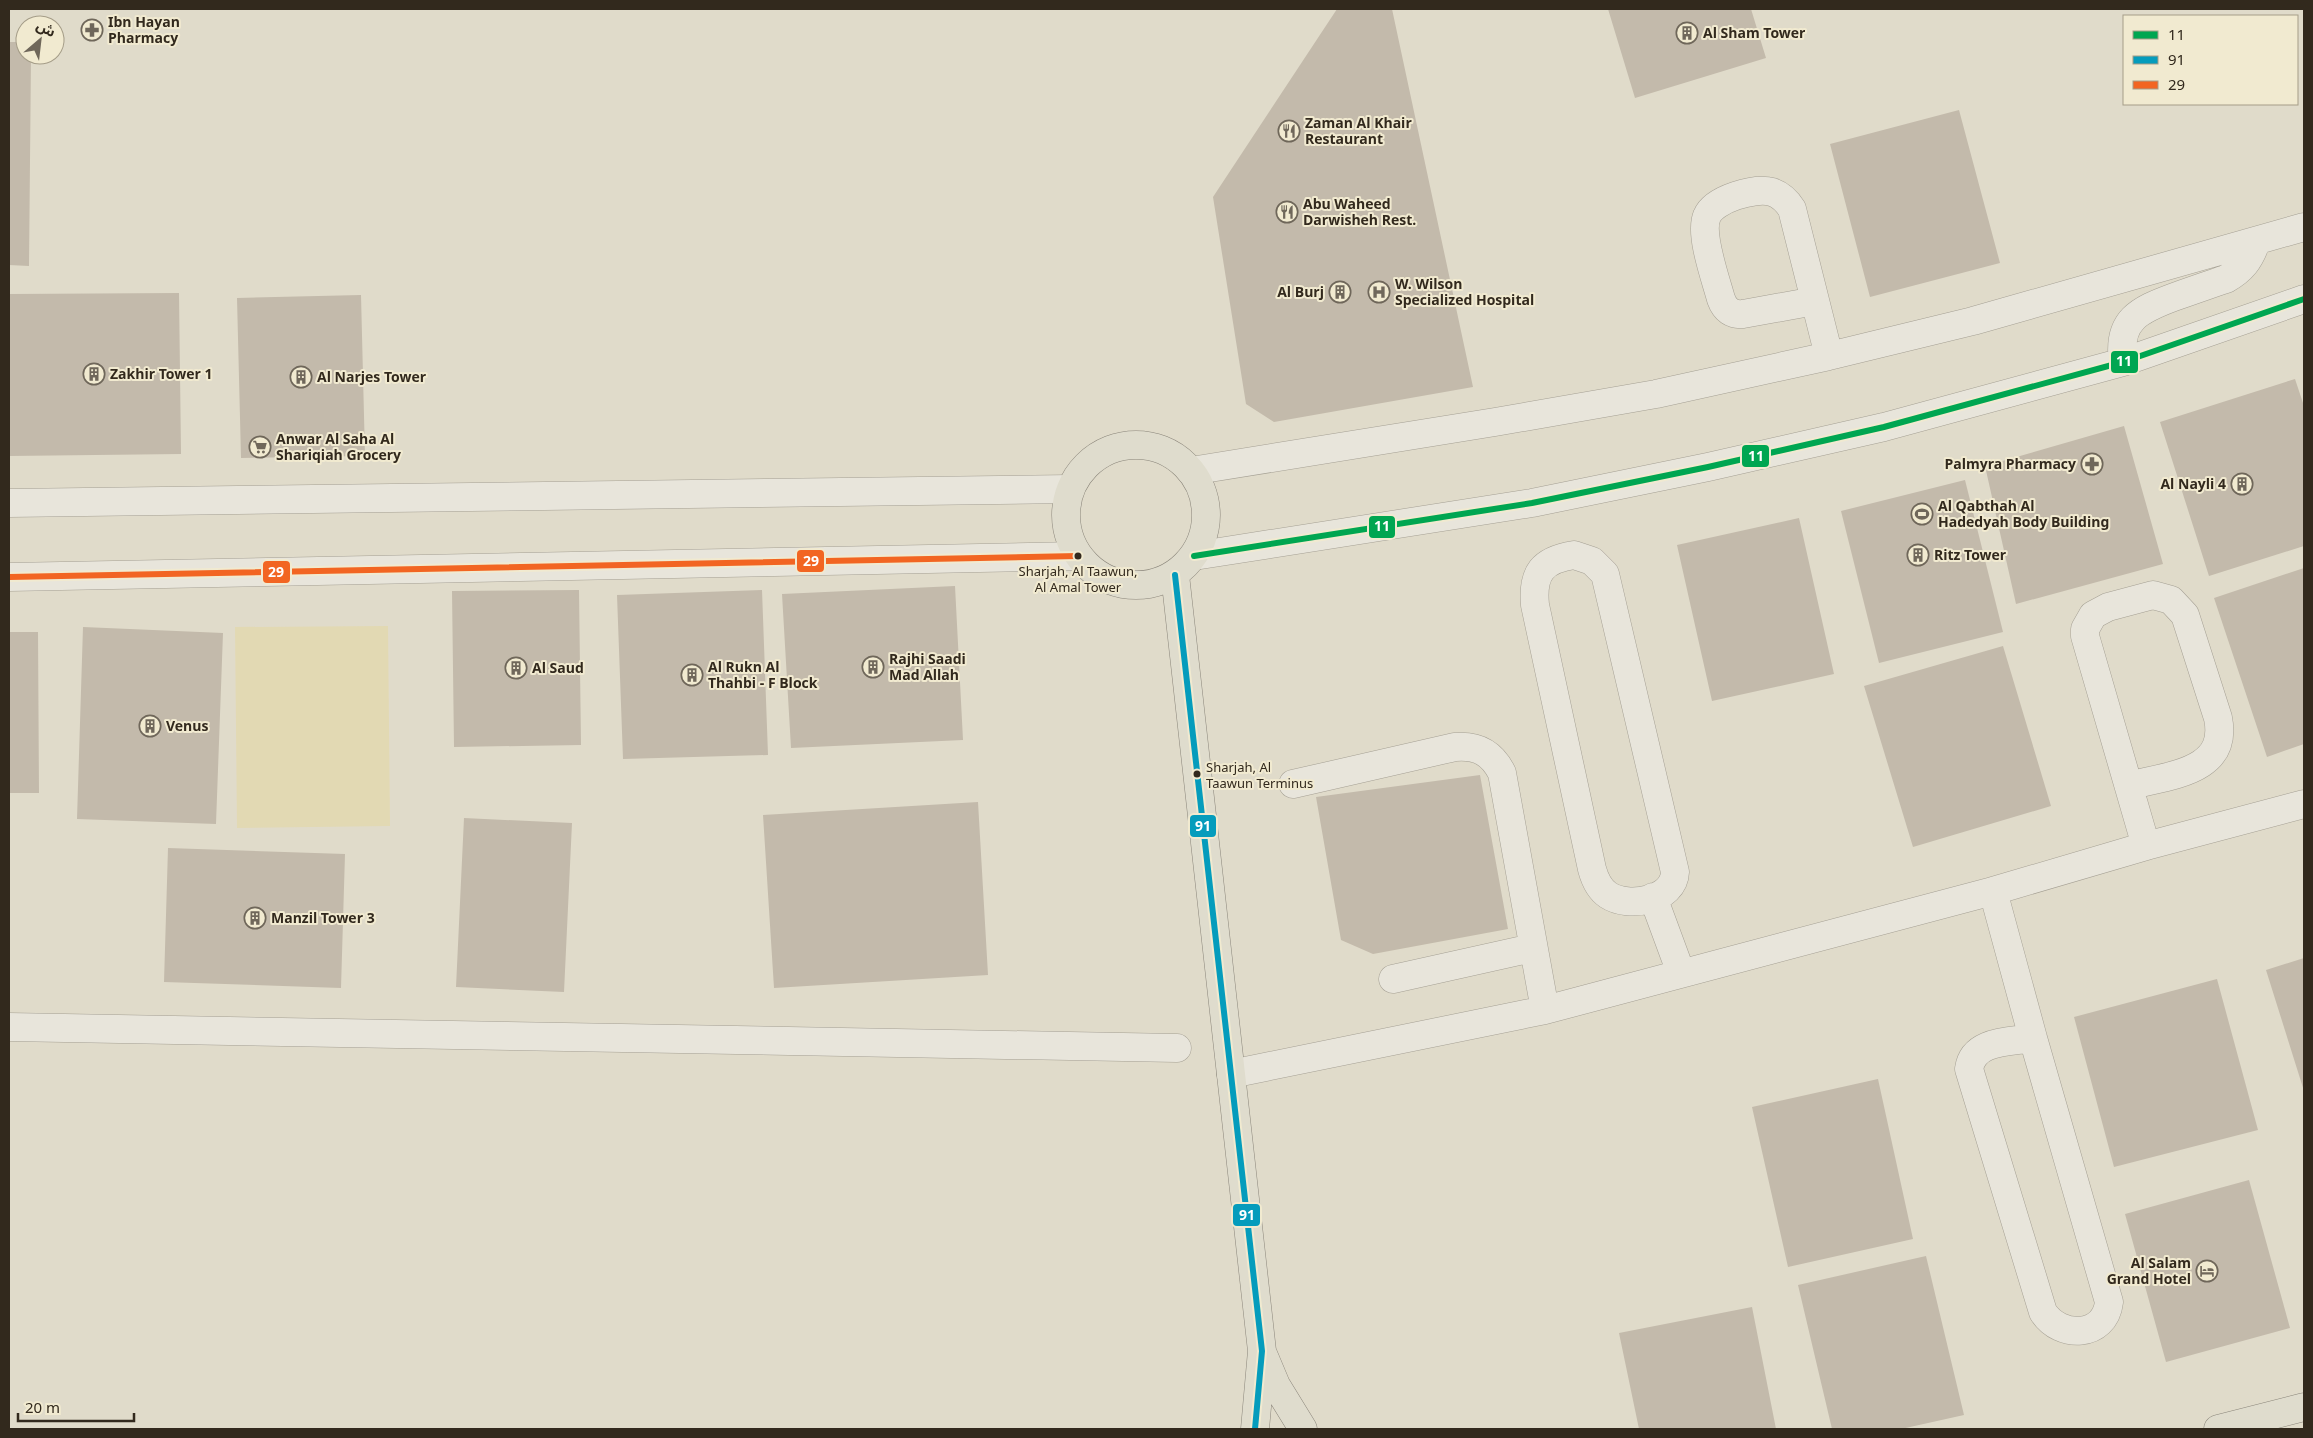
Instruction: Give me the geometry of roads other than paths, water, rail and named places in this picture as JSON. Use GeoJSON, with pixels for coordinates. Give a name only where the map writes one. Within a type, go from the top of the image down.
{"type":"FeatureCollection","features":[{"type":"Feature","properties":{"kind":"main road"},"geometry":{"type":"LineString","coordinates":[[1127,445],[1144,445],[1160,449],[1177,458],[1191,471],[1202,491],[1207,513],[1204,535],[1194,556],[1175,575],[1156,584],[1114,583],[1094,573],[1078,556],[1068,535],[1065,512],[1070,489],[1080,471],[1096,457],[1111,449],[1127,445]]}},
{"type":"Feature","properties":{"kind":"main road"},"geometry":{"type":"LineString","coordinates":[[1175,575],[1262,1351],[1255,1429]]}},
{"type":"Feature","properties":{"kind":"main road"},"geometry":{"type":"LineString","coordinates":[[1262,1351],[1276,1385],[1303,1429]]}},
{"type":"Feature","properties":{"kind":"main road"},"geometry":{"type":"LineString","coordinates":[[2218,1429],[2304,1407]]}},
{"type":"Feature","properties":{"kind":"street"},"geometry":{"type":"LineString","coordinates":[[1815,301],[1744,314],[1736,314],[1729,311],[1721,299],[1704,226],[1706,216],[1712,208],[1730,198],[1762,190],[1772,192],[1787,202],[1792,209],[1829,356]]}},
{"type":"Feature","properties":{"kind":"street"},"geometry":{"type":"LineString","coordinates":[[1191,471],[1656,394],[1829,356],[1973,321],[2256,242],[2304,226]]}},
{"type":"Feature","properties":{"kind":"street"},"geometry":{"type":"LineString","coordinates":[[2122,362],[2122,339],[2125,328],[2133,318],[2152,305],[2226,279],[2236,273],[2246,264],[2256,242]]}},
{"type":"Feature","properties":{"kind":"street"},"geometry":{"type":"LineString","coordinates":[[1194,556],[1532,503],[1708,467],[1884,427],[2122,362],[2304,299]]}},
{"type":"Feature","properties":{"kind":"street"},"geometry":{"type":"LineString","coordinates":[[9,503],[1070,489]]}},
{"type":"Feature","properties":{"kind":"street"},"geometry":{"type":"LineString","coordinates":[[1574,555],[1592,561],[1605,574],[1675,872],[1675,878],[1669,889],[1653,897],[1628,902],[1608,896],[1600,888],[1592,869],[1535,605],[1533,586],[1541,569],[1556,558],[1574,555]]}},
{"type":"Feature","properties":{"kind":"street"},"geometry":{"type":"LineString","coordinates":[[9,577],[1078,556]]}},
{"type":"Feature","properties":{"kind":"street"},"geometry":{"type":"LineString","coordinates":[[2129,786],[2199,767],[2211,755],[2219,740],[2218,718],[2185,615],[2171,600],[2153,595],[2143,596],[2100,611],[2093,615],[2086,629],[2087,644],[2146,846]]}},
{"type":"Feature","properties":{"kind":"street"},"geometry":{"type":"LineString","coordinates":[[1293,784],[1455,747],[1467,746],[1478,748],[1489,754],[1502,773],[1544,1010]]}},
{"type":"Feature","properties":{"kind":"street"},"geometry":{"type":"LineString","coordinates":[[1231,1074],[1544,1010],[1993,891],[2146,846],[2304,804]]}},
{"type":"Feature","properties":{"kind":"street"},"geometry":{"type":"LineString","coordinates":[[1993,891],[2109,1302],[2106,1317],[2095,1326],[2082,1330],[2064,1330],[2055,1326],[2043,1312],[1968,1070],[1970,1061],[1981,1048],[2033,1038]]}},
{"type":"Feature","properties":{"kind":"street"},"geometry":{"type":"LineString","coordinates":[[1653,897],[1681,973]]}},
{"type":"Feature","properties":{"kind":"street"},"geometry":{"type":"LineString","coordinates":[[1393,979],[1532,948]]}},
{"type":"Feature","properties":{"kind":"street"},"geometry":{"type":"LineString","coordinates":[[9,1027],[1177,1048]]}},
{"type":"Feature","properties":{"kind":"place","name":"Ibn Hayan Pharmacy"},"geometry":{"type":"Point","coordinates":[92,30]}},
{"type":"Feature","properties":{"kind":"place","name":"Al Sham Tower"},"geometry":{"type":"Point","coordinates":[1687,33]}},
{"type":"Feature","properties":{"kind":"place","name":"Zaman Al Khair Restaurant"},"geometry":{"type":"Point","coordinates":[1289,131]}},
{"type":"Feature","properties":{"kind":"place","name":"Abu Waheed Darwisheh Rest."},"geometry":{"type":"Point","coordinates":[1287,212]}},
{"type":"Feature","properties":{"kind":"place","name":"Al Burj"},"geometry":{"type":"Point","coordinates":[1340,292]}},
{"type":"Feature","properties":{"kind":"place","name":"W. Wilson Specialized Hospital"},"geometry":{"type":"Point","coordinates":[1379,292]}},
{"type":"Feature","properties":{"kind":"place","name":"Zakhir Tower 1"},"geometry":{"type":"Point","coordinates":[94,374]}},
{"type":"Feature","properties":{"kind":"place","name":"Al Narjes Tower"},"geometry":{"type":"Point","coordinates":[301,377]}},
{"type":"Feature","properties":{"kind":"place","name":"Anwar Al Saha Al Shariqiah Grocery"},"geometry":{"type":"Point","coordinates":[260,447]}},
{"type":"Feature","properties":{"kind":"place","name":"Palmyra Pharmacy"},"geometry":{"type":"Point","coordinates":[2092,464]}},
{"type":"Feature","properties":{"kind":"place","name":"Al Nayli 4"},"geometry":{"type":"Point","coordinates":[2242,484]}},
{"type":"Feature","properties":{"kind":"place","name":"Al Qabthah Al Hadedyah Body Building"},"geometry":{"type":"Point","coordinates":[1922,514]}},
{"type":"Feature","properties":{"kind":"place","name":"Ritz Tower"},"geometry":{"type":"Point","coordinates":[1918,555]}},
{"type":"Feature","properties":{"kind":"place","name":"Sharjah, Al Taawun, Al Amal Tower"},"geometry":{"type":"Point","coordinates":[1078,556]}},
{"type":"Feature","properties":{"kind":"place","name":"Rajhi Saadi Mad Allah"},"geometry":{"type":"Point","coordinates":[873,667]}},
{"type":"Feature","properties":{"kind":"place","name":"Al Saud"},"geometry":{"type":"Point","coordinates":[516,668]}},
{"type":"Feature","properties":{"kind":"place","name":"Al Rukn Al Thahbi - F Block"},"geometry":{"type":"Point","coordinates":[692,675]}},
{"type":"Feature","properties":{"kind":"place","name":"Venus"},"geometry":{"type":"Point","coordinates":[150,726]}},
{"type":"Feature","properties":{"kind":"place","name":"Sharjah, Al Taawun Terminus"},"geometry":{"type":"Point","coordinates":[1197,774]}},
{"type":"Feature","properties":{"kind":"place","name":"Manzil Tower 3"},"geometry":{"type":"Point","coordinates":[255,918]}},
{"type":"Feature","properties":{"kind":"place","name":"Al Salam Grand Hotel"},"geometry":{"type":"Point","coordinates":[2207,1271]}}]}
